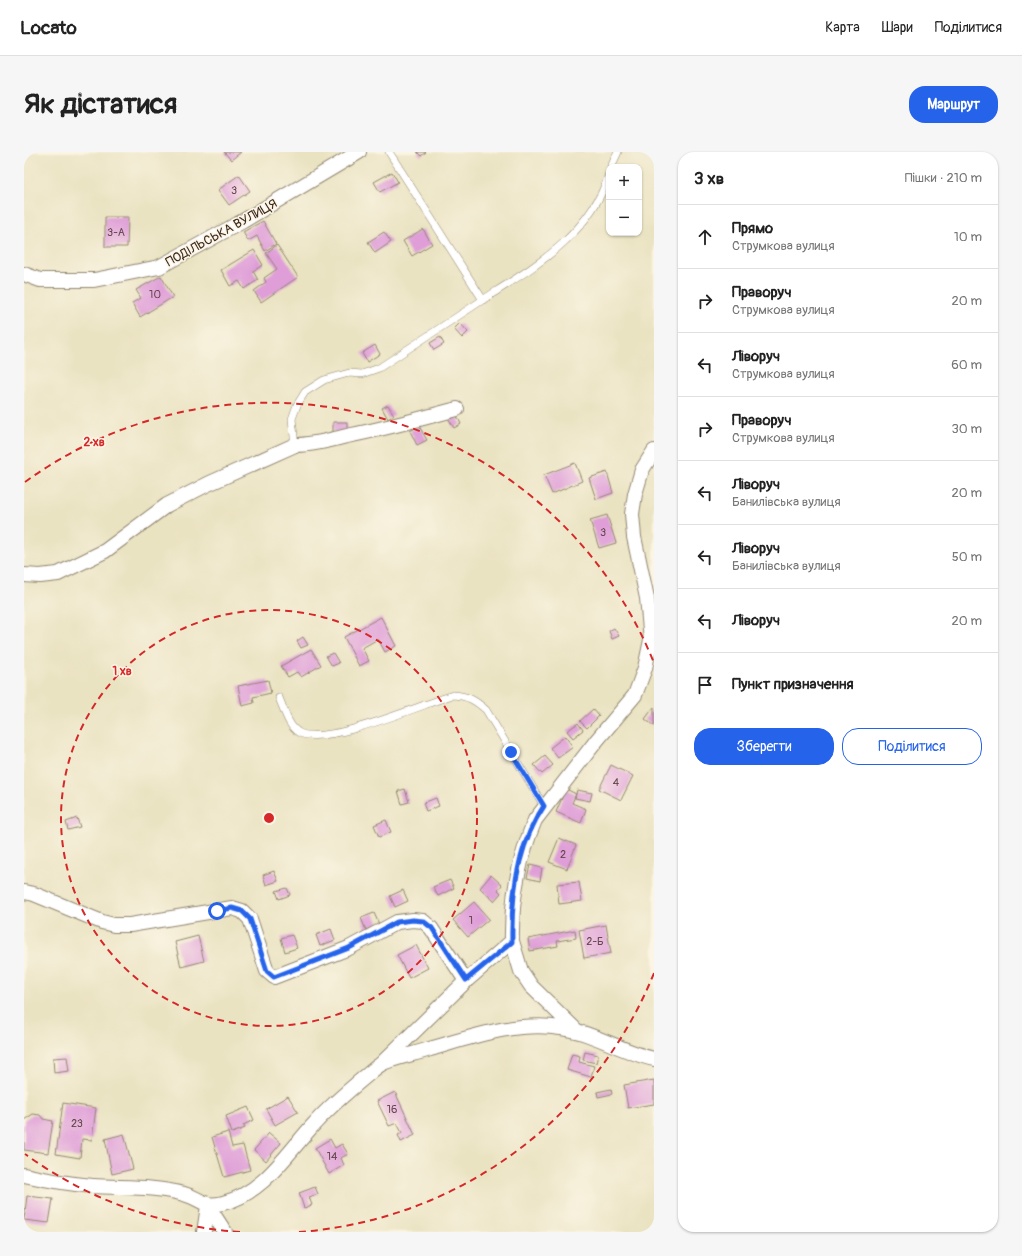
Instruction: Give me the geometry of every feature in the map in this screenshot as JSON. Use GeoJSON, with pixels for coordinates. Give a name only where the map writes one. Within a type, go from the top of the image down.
{"type":"FeatureCollection","features":[{"type":"Feature","properties":{"kind":"street","name":"ПОДІЛЬСЬКА ВУЛИЦЯ"},"geometry":{"type":"LineString","coordinates":[[24,274],[40,280],[94,280],[159,267],[243,221],[359,152]]}},
{"type":"Feature","properties":{"kind":"street"},"geometry":{"type":"LineString","coordinates":[[24,575],[40,576],[58,574],[105,551],[167,505],[208,484],[295,445],[306,445],[400,425],[457,409]]}},
{"type":"Feature","properties":{"kind":"street"},"geometry":{"type":"LineString","coordinates":[[577,1031],[531,986],[521,971],[512,942],[512,919],[518,875],[528,834],[535,820],[544,806],[635,695],[645,668],[651,640],[647,598],[634,537],[632,514],[635,494],[642,470],[654,451]]}},
{"type":"Feature","properties":{"kind":"street"},"geometry":{"type":"LineString","coordinates":[[24,892],[34,894],[114,925],[130,925],[232,908],[242,911],[250,919],[267,971],[274,977],[349,948],[397,922],[413,920],[423,921],[432,928],[466,980]]}},
{"type":"Feature","properties":{"kind":"street"},"geometry":{"type":"LineString","coordinates":[[208,1206],[225,1203],[240,1197],[259,1184],[279,1166],[315,1123],[341,1096],[382,1063],[466,980],[512,942]]}},
{"type":"Feature","properties":{"kind":"street"},"geometry":{"type":"LineString","coordinates":[[382,1063],[488,1032],[544,1026],[577,1031],[639,1056],[654,1059]]}},
{"type":"Feature","properties":{"kind":"street"},"geometry":{"type":"LineString","coordinates":[[24,1175],[60,1182],[184,1194],[208,1206],[226,1232]]}},
{"type":"Feature","properties":{"kind":"street"},"geometry":{"type":"LineString","coordinates":[[204,1232],[208,1206]]}},
{"type":"Feature","properties":{"kind":"lane"},"geometry":{"type":"LineString","coordinates":[[388,152],[483,300]]}},
{"type":"Feature","properties":{"kind":"lane"},"geometry":{"type":"LineString","coordinates":[[612,164],[618,152]]}},
{"type":"Feature","properties":{"kind":"lane"},"geometry":{"type":"LineString","coordinates":[[295,445],[292,419],[297,405],[305,392],[324,380],[349,373],[362,374],[379,368],[529,271],[585,222],[596,206],[606,181]]}},
{"type":"Feature","properties":{"kind":"lane"},"geometry":{"type":"LineString","coordinates":[[279,698],[293,728],[299,733],[310,736],[329,734],[378,722],[453,696],[463,696],[474,699],[486,710],[544,806]]}},
{"type":"Feature","properties":{"kind":"building"},"geometry":{"type":"Polygon","coordinates":[[[224,152],[241,152],[231,160],[224,152]]]}},
{"type":"Feature","properties":{"kind":"building"},"geometry":{"type":"Polygon","coordinates":[[[417,152],[426,152],[421,156],[417,152]]]}},
{"type":"Feature","properties":{"kind":"building"},"geometry":{"type":"Polygon","coordinates":[[[392,172],[398,182],[380,192],[374,182],[392,172]]]}},
{"type":"Feature","properties":{"kind":"building"},"geometry":{"type":"Polygon","coordinates":[[[239,175],[250,191],[229,205],[218,190],[239,175]]]}},
{"type":"Feature","properties":{"kind":"building"},"geometry":{"type":"Polygon","coordinates":[[[105,217],[128,217],[127,247],[105,247],[105,217]]]}},
{"type":"Feature","properties":{"kind":"building"},"geometry":{"type":"Polygon","coordinates":[[[263,221],[276,244],[265,251],[257,236],[248,241],[243,232],[263,221]]]}},
{"type":"Feature","properties":{"kind":"building"},"geometry":{"type":"Polygon","coordinates":[[[423,229],[432,244],[412,256],[403,241],[423,229]]]}},
{"type":"Feature","properties":{"kind":"building"},"geometry":{"type":"Polygon","coordinates":[[[384,232],[391,242],[375,253],[368,242],[384,232]]]}},
{"type":"Feature","properties":{"kind":"building"},"geometry":{"type":"Polygon","coordinates":[[[277,245],[298,277],[261,302],[254,291],[266,282],[264,278],[277,269],[266,253],[277,245]]]}},
{"type":"Feature","properties":{"kind":"building"},"geometry":{"type":"Polygon","coordinates":[[[254,250],[263,265],[253,271],[258,280],[244,289],[239,281],[230,286],[221,270],[254,250]]]}},
{"type":"Feature","properties":{"kind":"building"},"geometry":{"type":"Polygon","coordinates":[[[161,276],[173,297],[140,317],[132,303],[141,298],[136,290],[161,276]]]}},
{"type":"Feature","properties":{"kind":"building"},"geometry":{"type":"Polygon","coordinates":[[[460,323],[468,332],[462,338],[454,329],[460,323]]]}},
{"type":"Feature","properties":{"kind":"building"},"geometry":{"type":"Polygon","coordinates":[[[440,337],[444,344],[434,350],[430,343],[440,337]]]}},
{"type":"Feature","properties":{"kind":"building"},"geometry":{"type":"Polygon","coordinates":[[[375,345],[380,354],[367,362],[362,353],[375,345]]]}},
{"type":"Feature","properties":{"kind":"building"},"geometry":{"type":"Polygon","coordinates":[[[388,405],[394,415],[388,419],[382,408],[388,405]]]}},
{"type":"Feature","properties":{"kind":"building"},"geometry":{"type":"Polygon","coordinates":[[[455,412],[461,424],[454,428],[447,416],[455,412]]]}},
{"type":"Feature","properties":{"kind":"building"},"geometry":{"type":"Polygon","coordinates":[[[333,422],[347,422],[347,432],[333,432],[333,422]]]}},
{"type":"Feature","properties":{"kind":"building"},"geometry":{"type":"Polygon","coordinates":[[[419,426],[427,440],[417,445],[410,431],[419,426]]]}},
{"type":"Feature","properties":{"kind":"building"},"geometry":{"type":"Polygon","coordinates":[[[575,463],[582,481],[552,494],[544,475],[575,463]]]}},
{"type":"Feature","properties":{"kind":"building"},"geometry":{"type":"Polygon","coordinates":[[[607,472],[613,493],[596,499],[589,478],[607,472]]]}},
{"type":"Feature","properties":{"kind":"building"},"geometry":{"type":"Polygon","coordinates":[[[607,515],[616,543],[599,548],[590,520],[607,515]]]}},
{"type":"Feature","properties":{"kind":"building"},"geometry":{"type":"Polygon","coordinates":[[[381,617],[396,646],[385,652],[378,639],[362,648],[369,661],[359,666],[344,637],[381,617]]]}},
{"type":"Feature","properties":{"kind":"building"},"geometry":{"type":"Polygon","coordinates":[[[614,628],[619,636],[612,639],[609,631],[614,628]]]}},
{"type":"Feature","properties":{"kind":"building"},"geometry":{"type":"Polygon","coordinates":[[[303,637],[308,645],[301,648],[297,641],[303,637]]]}},
{"type":"Feature","properties":{"kind":"building"},"geometry":{"type":"Polygon","coordinates":[[[311,649],[321,665],[301,677],[297,672],[288,677],[281,666],[311,649]]]}},
{"type":"Feature","properties":{"kind":"building"},"geometry":{"type":"Polygon","coordinates":[[[333,653],[339,663],[332,666],[326,656],[333,653]]]}},
{"type":"Feature","properties":{"kind":"building"},"geometry":{"type":"Polygon","coordinates":[[[268,680],[271,693],[253,697],[254,703],[242,706],[238,686],[268,680]]]}},
{"type":"Feature","properties":{"kind":"building"},"geometry":{"type":"Polygon","coordinates":[[[654,707],[654,726],[645,719],[654,707]]]}},
{"type":"Feature","properties":{"kind":"building"},"geometry":{"type":"Polygon","coordinates":[[[593,709],[599,716],[587,728],[580,721],[593,709]]]}},
{"type":"Feature","properties":{"kind":"building"},"geometry":{"type":"Polygon","coordinates":[[[578,723],[583,730],[573,738],[567,731],[578,723]]]}},
{"type":"Feature","properties":{"kind":"building"},"geometry":{"type":"Polygon","coordinates":[[[565,736],[573,747],[558,758],[550,748],[565,736]]]}},
{"type":"Feature","properties":{"kind":"building"},"geometry":{"type":"Polygon","coordinates":[[[545,756],[553,765],[542,774],[534,765],[545,756]]]}},
{"type":"Feature","properties":{"kind":"building"},"geometry":{"type":"Polygon","coordinates":[[[611,765],[633,776],[621,800],[599,789],[611,765]]]}},
{"type":"Feature","properties":{"kind":"building"},"geometry":{"type":"Polygon","coordinates":[[[405,789],[409,802],[402,804],[398,791],[405,789]]]}},
{"type":"Feature","properties":{"kind":"building"},"geometry":{"type":"Polygon","coordinates":[[[566,789],[576,794],[572,803],[586,809],[581,823],[556,812],[566,789]]]}},
{"type":"Feature","properties":{"kind":"building"},"geometry":{"type":"Polygon","coordinates":[[[577,790],[592,793],[590,801],[575,798],[577,790]]]}},
{"type":"Feature","properties":{"kind":"building"},"geometry":{"type":"Polygon","coordinates":[[[436,798],[439,806],[426,811],[423,803],[436,798]]]}},
{"type":"Feature","properties":{"kind":"building"},"geometry":{"type":"Polygon","coordinates":[[[77,818],[80,827],[68,830],[66,822],[77,818]]]}},
{"type":"Feature","properties":{"kind":"building"},"geometry":{"type":"Polygon","coordinates":[[[386,820],[391,832],[379,837],[374,825],[386,820]]]}},
{"type":"Feature","properties":{"kind":"building"},"geometry":{"type":"Polygon","coordinates":[[[559,838],[576,845],[567,869],[549,862],[559,838]]]}},
{"type":"Feature","properties":{"kind":"building"},"geometry":{"type":"Polygon","coordinates":[[[530,865],[542,868],[540,881],[527,878],[530,865]]]}},
{"type":"Feature","properties":{"kind":"building"},"geometry":{"type":"Polygon","coordinates":[[[274,871],[278,881],[266,885],[263,875],[274,871]]]}},
{"type":"Feature","properties":{"kind":"building"},"geometry":{"type":"Polygon","coordinates":[[[491,875],[502,885],[498,890],[501,893],[494,901],[480,888],[491,875]]]}},
{"type":"Feature","properties":{"kind":"building"},"geometry":{"type":"Polygon","coordinates":[[[450,880],[454,888],[438,896],[433,887],[450,880]]]}},
{"type":"Feature","properties":{"kind":"building"},"geometry":{"type":"Polygon","coordinates":[[[579,882],[582,901],[559,904],[557,884],[579,882]]]}},
{"type":"Feature","properties":{"kind":"building"},"geometry":{"type":"Polygon","coordinates":[[[287,888],[290,895],[279,899],[276,891],[287,888]]]}},
{"type":"Feature","properties":{"kind":"building"},"geometry":{"type":"Polygon","coordinates":[[[403,890],[408,901],[395,907],[390,896],[403,890]]]}},
{"type":"Feature","properties":{"kind":"building"},"geometry":{"type":"Polygon","coordinates":[[[474,902],[489,919],[468,937],[453,920],[474,902]]]}},
{"type":"Feature","properties":{"kind":"building"},"geometry":{"type":"Polygon","coordinates":[[[374,913],[379,924],[366,930],[361,918],[374,913]]]}},
{"type":"Feature","properties":{"kind":"building"},"geometry":{"type":"Polygon","coordinates":[[[606,925],[611,953],[584,958],[579,930],[606,925]]]}},
{"type":"Feature","properties":{"kind":"building"},"geometry":{"type":"Polygon","coordinates":[[[331,929],[335,940],[320,946],[316,935],[331,929]]]}},
{"type":"Feature","properties":{"kind":"building"},"geometry":{"type":"Polygon","coordinates":[[[575,930],[576,938],[557,941],[558,946],[530,951],[528,939],[575,930]]]}},
{"type":"Feature","properties":{"kind":"building"},"geometry":{"type":"Polygon","coordinates":[[[292,935],[297,948],[285,952],[281,938],[292,935]]]}},
{"type":"Feature","properties":{"kind":"building"},"geometry":{"type":"Polygon","coordinates":[[[198,936],[204,961],[181,967],[175,942],[198,936]]]}},
{"type":"Feature","properties":{"kind":"building"},"geometry":{"type":"Polygon","coordinates":[[[416,945],[428,968],[409,978],[397,955],[416,945]]]}},
{"type":"Feature","properties":{"kind":"building"},"geometry":{"type":"Polygon","coordinates":[[[585,1052],[598,1055],[596,1063],[583,1060],[585,1052]]]}},
{"type":"Feature","properties":{"kind":"building"},"geometry":{"type":"Polygon","coordinates":[[[572,1054],[580,1056],[579,1062],[594,1066],[591,1077],[567,1070],[572,1054]]]}},
{"type":"Feature","properties":{"kind":"building"},"geometry":{"type":"Polygon","coordinates":[[[67,1057],[69,1071],[54,1073],[53,1058],[67,1057]]]}},
{"type":"Feature","properties":{"kind":"building"},"geometry":{"type":"Polygon","coordinates":[[[654,1080],[654,1104],[628,1108],[624,1085],[654,1080]]]}},
{"type":"Feature","properties":{"kind":"building"},"geometry":{"type":"Polygon","coordinates":[[[611,1089],[612,1094],[598,1097],[597,1092],[611,1089]]]}},
{"type":"Feature","properties":{"kind":"building"},"geometry":{"type":"Polygon","coordinates":[[[395,1092],[415,1135],[401,1142],[398,1135],[402,1133],[397,1123],[389,1126],[377,1101],[395,1092]]]}},
{"type":"Feature","properties":{"kind":"building"},"geometry":{"type":"Polygon","coordinates":[[[288,1096],[298,1112],[275,1125],[266,1109],[288,1096]]]}},
{"type":"Feature","properties":{"kind":"building"},"geometry":{"type":"Polygon","coordinates":[[[63,1103],[96,1108],[92,1140],[82,1139],[80,1158],[56,1154],[63,1103]]]}},
{"type":"Feature","properties":{"kind":"building"},"geometry":{"type":"Polygon","coordinates":[[[248,1107],[254,1120],[243,1125],[245,1128],[232,1133],[226,1116],[248,1107]]]}},
{"type":"Feature","properties":{"kind":"building"},"geometry":{"type":"Polygon","coordinates":[[[33,1114],[40,1115],[43,1119],[53,1121],[48,1153],[24,1150],[24,1120],[33,1114]]]}},
{"type":"Feature","properties":{"kind":"building"},"geometry":{"type":"Polygon","coordinates":[[[228,1132],[232,1147],[243,1145],[250,1170],[224,1177],[212,1137],[228,1132]]]}},
{"type":"Feature","properties":{"kind":"building"},"geometry":{"type":"Polygon","coordinates":[[[269,1133],[281,1143],[266,1161],[254,1150],[269,1133]]]}},
{"type":"Feature","properties":{"kind":"building"},"geometry":{"type":"Polygon","coordinates":[[[124,1134],[133,1169],[112,1174],[105,1139],[124,1134]]]}},
{"type":"Feature","properties":{"kind":"building"},"geometry":{"type":"Polygon","coordinates":[[[330,1139],[335,1148],[342,1144],[348,1154],[341,1158],[344,1165],[329,1174],[315,1148],[330,1139]]]}},
{"type":"Feature","properties":{"kind":"building"},"geometry":{"type":"Polygon","coordinates":[[[315,1187],[318,1194],[309,1197],[312,1205],[304,1208],[299,1193],[315,1187]]]}},
{"type":"Feature","properties":{"kind":"building"},"geometry":{"type":"Polygon","coordinates":[[[27,1196],[53,1199],[49,1223],[24,1220],[27,1196]]]}},
{"type":"Feature","properties":{"kind":"route"},"geometry":{"type":"LineString","coordinates":[[217,911],[232,908],[242,911],[250,919],[267,971],[274,977],[349,948],[397,922],[413,920],[423,921],[432,928],[448,950],[466,980],[512,942],[512,919],[518,875],[528,834],[544,806],[511,752]]}}]}
